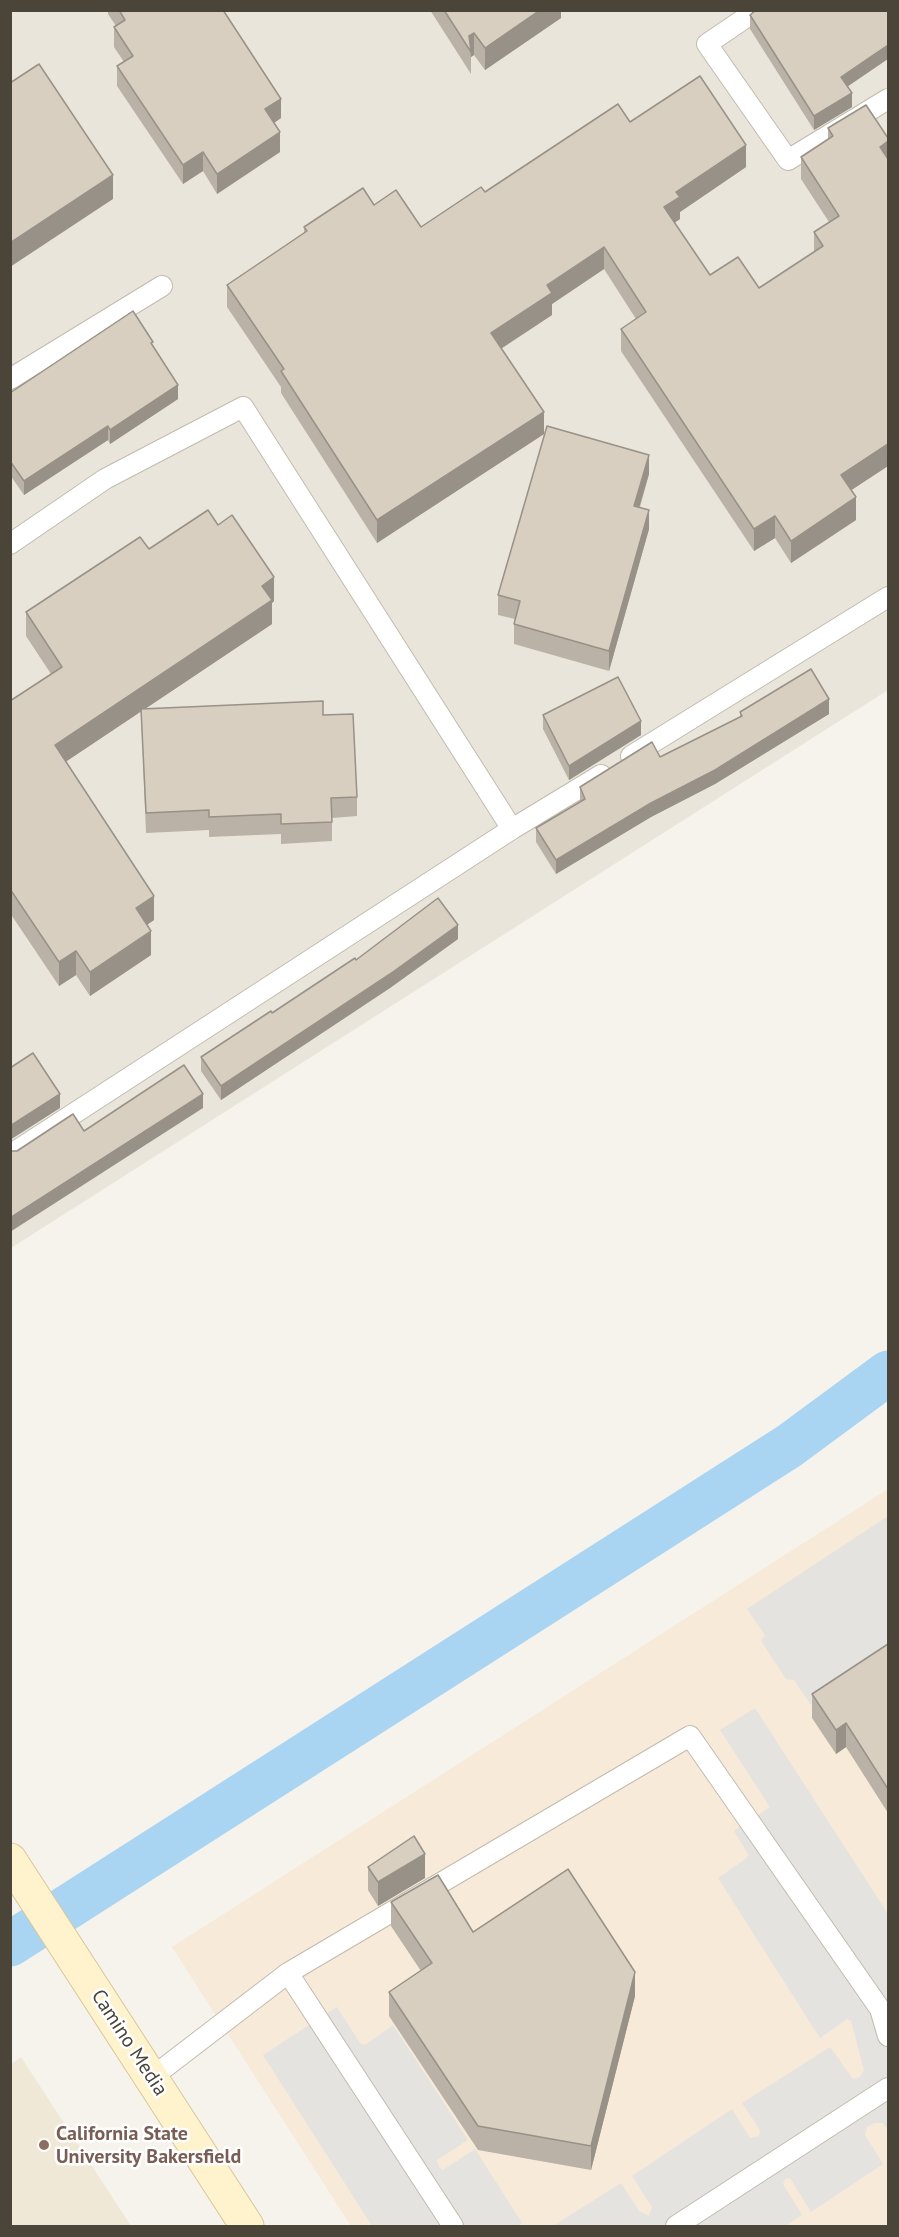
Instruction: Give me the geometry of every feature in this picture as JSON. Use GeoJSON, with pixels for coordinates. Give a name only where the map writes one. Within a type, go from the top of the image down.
{"type":"FeatureCollection","features":[{"type":"Feature","properties":{"kind":"street","name":"Camino Media"},"geometry":{"type":"LineString","coordinates":[[15,1867],[248,2226]]}},
{"type":"Feature","properties":{"kind":"lane"},"geometry":{"type":"LineString","coordinates":[[757,10],[707,44],[788,160],[888,99]]}},
{"type":"Feature","properties":{"kind":"lane"},"geometry":{"type":"LineString","coordinates":[[10,379],[162,285]]}},
{"type":"Feature","properties":{"kind":"lane"},"geometry":{"type":"LineString","coordinates":[[10,544],[105,479],[243,407],[512,829]]}},
{"type":"Feature","properties":{"kind":"lane"},"geometry":{"type":"LineString","coordinates":[[10,1155],[512,829],[888,597]]}},
{"type":"Feature","properties":{"kind":"lane"},"geometry":{"type":"LineString","coordinates":[[151,2078],[288,1973],[690,1736],[880,2009],[888,2036]]}},
{"type":"Feature","properties":{"kind":"lane"},"geometry":{"type":"LineString","coordinates":[[288,1973],[453,2226]]}},
{"type":"Feature","properties":{"kind":"lane"},"geometry":{"type":"LineString","coordinates":[[676,2226],[888,2088]]}},
{"type":"Feature","properties":{"kind":"shaded area"},"geometry":{"type":"Polygon","coordinates":[[[11,11],[888,11],[888,690],[11,1248],[11,11]]]}},
{"type":"Feature","properties":{"kind":"shaded area"},"geometry":{"type":"Polygon","coordinates":[[[888,1489],[888,2226],[351,2226],[172,1947],[888,1489]]]}},
{"type":"Feature","properties":{"kind":"shaded area"},"geometry":{"type":"Polygon","coordinates":[[[888,1516],[888,1654],[811,1705],[794,1680],[786,1679],[761,1641],[765,1635],[747,1609],[888,1516]]]}},
{"type":"Feature","properties":{"kind":"shaded area"},"geometry":{"type":"Polygon","coordinates":[[[755,1708],[888,1914],[888,2130],[883,2123],[874,2123],[867,2127],[865,2135],[883,2164],[811,2212],[790,2178],[785,2179],[783,2184],[802,2215],[785,2226],[553,2226],[621,2183],[639,2211],[649,2216],[652,2207],[632,2176],[732,2109],[750,2138],[759,2136],[760,2130],[742,2103],[830,2047],[853,2079],[860,2077],[864,2070],[851,2021],[847,2019],[820,2038],[718,1878],[747,1858],[748,1854],[734,1831],[770,1807],[720,1730],[755,1708]]]}},
{"type":"Feature","properties":{"kind":"shaded area"},"geometry":{"type":"Polygon","coordinates":[[[337,2007],[360,2043],[365,2045],[393,2025],[468,2140],[437,2160],[439,2167],[443,2170],[475,2149],[522,2223],[517,2226],[372,2226],[263,2055],[337,2007]]]}},
{"type":"Feature","properties":{"kind":"shaded area","name":"California State University Bakersfield"},"geometry":{"type":"Polygon","coordinates":[[[21,2057],[131,2226],[11,2226],[11,2064],[21,2057]]]}},
{"type":"Feature","properties":{"kind":"building"},"geometry":{"type":"Polygon","coordinates":[[[119,10],[223,10],[281,99],[265,109],[280,132],[217,174],[203,152],[183,165],[117,66],[133,56],[114,27],[125,20],[119,10]]]}},
{"type":"Feature","properties":{"kind":"building"},"geometry":{"type":"Polygon","coordinates":[[[444,10],[540,10],[485,48],[474,33],[469,36],[471,52],[444,10]]]}},
{"type":"Feature","properties":{"kind":"building"},"geometry":{"type":"Polygon","coordinates":[[[756,10],[888,10],[888,45],[841,77],[852,93],[814,116],[750,15],[756,10]]]}},
{"type":"Feature","properties":{"kind":"building"},"geometry":{"type":"Polygon","coordinates":[[[39,64],[113,175],[10,243],[10,83],[39,64]]]}},
{"type":"Feature","properties":{"kind":"building"},"geometry":{"type":"Polygon","coordinates":[[[700,76],[746,145],[676,192],[680,197],[664,207],[710,275],[738,257],[759,288],[823,246],[814,232],[839,216],[801,157],[833,136],[828,128],[866,105],[888,138],[888,141],[880,147],[888,159],[888,444],[841,475],[856,497],[791,541],[775,516],[754,529],[621,329],[646,312],[604,247],[547,285],[552,293],[491,333],[544,412],[377,520],[281,371],[284,369],[227,285],[307,231],[304,227],[363,188],[374,205],[396,190],[421,227],[481,187],[485,192],[618,104],[630,122],[700,76]]]}},
{"type":"Feature","properties":{"kind":"building"},"geometry":{"type":"Polygon","coordinates":[[[133,311],[178,385],[110,430],[108,426],[24,481],[10,461],[10,393],[133,311]]]}},
{"type":"Feature","properties":{"kind":"building"},"geometry":{"type":"Polygon","coordinates":[[[547,426],[649,455],[634,506],[649,510],[609,651],[514,624],[520,601],[498,595],[547,426]]]}},
{"type":"Feature","properties":{"kind":"building"},"geometry":{"type":"Polygon","coordinates":[[[208,510],[218,525],[232,515],[274,577],[262,586],[272,600],[55,745],[154,896],[136,908],[151,931],[90,972],[76,951],[59,962],[10,889],[10,701],[62,667],[26,612],[140,537],[149,549],[208,510]]]}},
{"type":"Feature","properties":{"kind":"building"},"geometry":{"type":"Polygon","coordinates":[[[811,669],[829,699],[715,770],[651,803],[556,860],[536,828],[585,799],[580,787],[652,742],[660,757],[742,716],[740,712],[811,669]]]}},
{"type":"Feature","properties":{"kind":"building"},"geometry":{"type":"Polygon","coordinates":[[[618,677],[641,721],[569,766],[543,715],[618,677]]]}},
{"type":"Feature","properties":{"kind":"building"},"geometry":{"type":"Polygon","coordinates":[[[323,701],[323,715],[353,714],[357,797],[331,798],[332,822],[281,824],[281,814],[209,817],[209,810],[146,813],[141,709],[323,701]]]}},
{"type":"Feature","properties":{"kind":"building"},"geometry":{"type":"Polygon","coordinates":[[[438,898],[458,925],[390,974],[221,1086],[201,1057],[355,958],[356,960],[438,898]]]}},
{"type":"Feature","properties":{"kind":"building"},"geometry":{"type":"Polygon","coordinates":[[[33,1053],[60,1094],[10,1126],[10,1068],[33,1053]]]}},
{"type":"Feature","properties":{"kind":"building"},"geometry":{"type":"Polygon","coordinates":[[[184,1065],[203,1094],[10,1218],[10,1151],[17,1151],[73,1114],[84,1131],[184,1065]]]}},
{"type":"Feature","properties":{"kind":"building"},"geometry":{"type":"Polygon","coordinates":[[[888,1644],[888,1789],[846,1723],[836,1730],[812,1694],[888,1644]]]}},
{"type":"Feature","properties":{"kind":"building"},"geometry":{"type":"Polygon","coordinates":[[[414,1836],[425,1854],[378,1882],[368,1867],[414,1836]]]}},
{"type":"Feature","properties":{"kind":"building"},"geometry":{"type":"Polygon","coordinates":[[[568,1869],[635,1972],[591,2146],[478,2126],[389,1992],[432,1963],[391,1902],[438,1875],[473,1932],[568,1869]]]}},
{"type":"Feature","properties":{"kind":"waterway"},"geometry":{"type":"LineString","coordinates":[[10,1944],[789,1446],[888,1373]]}},
{"type":"Feature","properties":{"kind":"place","name":"California State University Bakersfield"},"geometry":{"type":"Point","coordinates":[44,2145]}}]}
